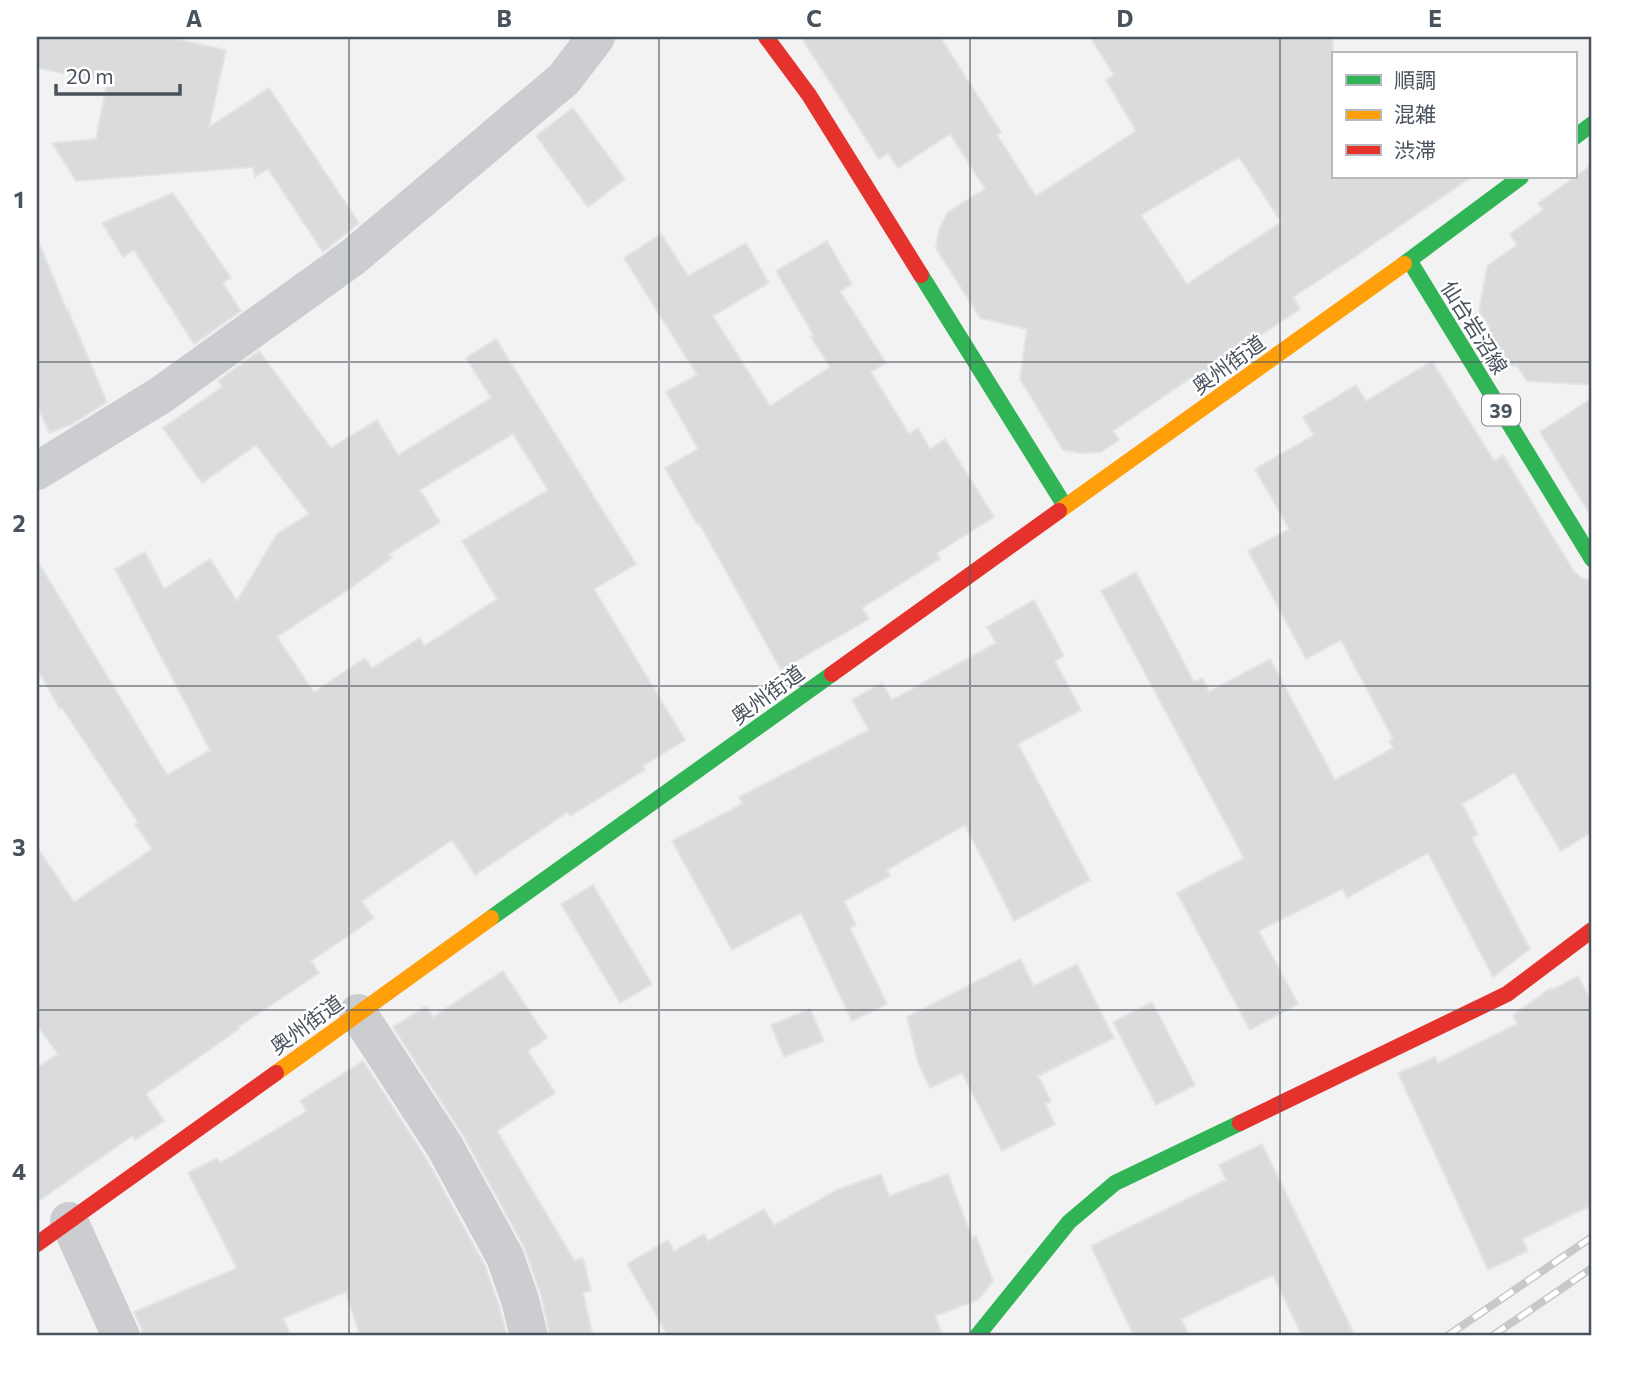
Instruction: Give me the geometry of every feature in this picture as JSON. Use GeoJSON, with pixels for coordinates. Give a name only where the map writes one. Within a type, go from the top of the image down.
{"type":"FeatureCollection","features":[{"type":"Feature","properties":{"kind":"main road"},"geometry":{"type":"LineString","coordinates":[[766,37],[809,95],[1065,506]]}},
{"type":"Feature","properties":{"kind":"main road"},"geometry":{"type":"LineString","coordinates":[[1576,136],[1592,124]]}},
{"type":"Feature","properties":{"kind":"main road","name":"奥州街道"},"geometry":{"type":"LineString","coordinates":[[37,1244],[1520,178]]}},
{"type":"Feature","properties":{"kind":"main road","name":"仙台岩沼線"},"geometry":{"type":"LineString","coordinates":[[1409,260],[1592,559]]}},
{"type":"Feature","properties":{"kind":"main road"},"geometry":{"type":"LineString","coordinates":[[977,1336],[1069,1222],[1115,1183],[1507,994],[1592,930]]}},
{"type":"Feature","properties":{"kind":"street"},"geometry":{"type":"LineString","coordinates":[[37,471],[161,395],[353,257],[564,79],[596,37]]}},
{"type":"Feature","properties":{"kind":"street"},"geometry":{"type":"LineString","coordinates":[[358,1013],[445,1147],[505,1257],[530,1336]]}},
{"type":"Feature","properties":{"kind":"street"},"geometry":{"type":"LineString","coordinates":[[69,1221],[121,1336]]}},
{"type":"Feature","properties":{"kind":"building"},"geometry":{"type":"Polygon","coordinates":[[[37,37],[167,37],[226,50],[209,127],[269,88],[359,223],[323,252],[268,169],[255,177],[253,167],[76,181],[52,143],[96,139],[107,82],[37,68],[37,37]]]}},
{"type":"Feature","properties":{"kind":"building"},"geometry":{"type":"Polygon","coordinates":[[[801,37],[940,37],[1001,132],[997,135],[1036,196],[1136,131],[1106,80],[1114,75],[1090,37],[1333,37],[1332,178],[1470,178],[1293,297],[1300,309],[1113,431],[1119,440],[1101,452],[1080,453],[1063,450],[1020,379],[1027,329],[980,318],[936,248],[939,229],[948,212],[985,189],[950,134],[898,168],[888,153],[879,159],[801,37]],[[1239,157],[1141,215],[1187,284],[1281,222],[1239,157]]]}},
{"type":"Feature","properties":{"kind":"building"},"geometry":{"type":"Polygon","coordinates":[[[573,108],[625,179],[588,207],[536,136],[573,108]]]}},
{"type":"Feature","properties":{"kind":"building"},"geometry":{"type":"Polygon","coordinates":[[[1592,165],[1592,385],[1527,381],[1517,366],[1498,364],[1486,343],[1490,327],[1479,311],[1487,266],[1517,245],[1510,234],[1543,210],[1538,203],[1592,165]]]}},
{"type":"Feature","properties":{"kind":"building"},"geometry":{"type":"Polygon","coordinates":[[[173,193],[231,278],[223,283],[241,311],[194,344],[134,250],[123,257],[102,223],[173,193]]]}},
{"type":"Feature","properties":{"kind":"building"},"geometry":{"type":"Polygon","coordinates":[[[661,234],[688,276],[746,243],[769,283],[713,316],[770,406],[830,367],[776,271],[827,241],[852,284],[840,291],[886,363],[871,372],[909,434],[918,428],[930,449],[945,439],[994,517],[937,553],[940,559],[862,608],[869,619],[781,670],[665,468],[698,449],[666,392],[697,375],[624,258],[661,234]]]}},
{"type":"Feature","properties":{"kind":"building"},"geometry":{"type":"Polygon","coordinates":[[[38,240],[107,402],[72,424],[49,433],[37,404],[38,240]]]}},
{"type":"Feature","properties":{"kind":"building"},"geometry":{"type":"Polygon","coordinates":[[[496,339],[636,564],[594,589],[685,740],[643,766],[645,770],[570,816],[568,812],[475,875],[452,840],[362,901],[374,918],[311,961],[319,973],[238,1027],[239,1029],[146,1094],[164,1121],[135,1140],[132,1136],[37,1202],[37,1068],[58,1054],[37,1025],[37,847],[74,902],[152,849],[135,824],[138,822],[62,708],[60,709],[37,669],[37,560],[167,775],[210,750],[115,569],[145,552],[164,589],[210,559],[237,601],[277,534],[309,514],[256,445],[202,483],[163,428],[222,387],[218,381],[259,351],[331,448],[377,420],[398,455],[491,398],[466,358],[496,339]],[[513,434],[420,490],[440,522],[389,554],[392,558],[277,637],[314,692],[365,658],[372,668],[420,638],[424,646],[497,599],[462,541],[548,490],[513,434]]]}},
{"type":"Feature","properties":{"kind":"building"},"geometry":{"type":"Polygon","coordinates":[[[1432,361],[1494,461],[1503,455],[1573,570],[1581,578],[1592,581],[1592,832],[1561,851],[1514,773],[1462,804],[1478,834],[1472,838],[1530,949],[1493,977],[1428,853],[1347,898],[1342,889],[1259,931],[1298,1004],[1250,1030],[1177,893],[1244,858],[1101,591],[1136,572],[1194,682],[1202,678],[1209,692],[1270,659],[1335,780],[1393,748],[1389,741],[1393,739],[1341,640],[1306,659],[1248,551],[1289,529],[1255,469],[1314,435],[1303,417],[1356,385],[1366,401],[1432,361]]]}},
{"type":"Feature","properties":{"kind":"building"},"geometry":{"type":"Polygon","coordinates":[[[1592,398],[1592,518],[1540,432],[1592,398]]]}},
{"type":"Feature","properties":{"kind":"building"},"geometry":{"type":"Polygon","coordinates":[[[1034,600],[1064,656],[1055,661],[1081,710],[1018,744],[1090,880],[1014,921],[965,825],[887,870],[890,876],[844,901],[856,925],[850,928],[887,1004],[852,1021],[801,913],[732,950],[672,841],[742,804],[739,797],[869,730],[852,700],[882,683],[892,700],[996,643],[987,627],[1034,600]]]}},
{"type":"Feature","properties":{"kind":"building"},"geometry":{"type":"Polygon","coordinates":[[[593,885],[652,984],[620,1003],[561,904],[593,885]]]}},
{"type":"Feature","properties":{"kind":"building"},"geometry":{"type":"Polygon","coordinates":[[[1020,959],[1034,986],[1077,964],[1114,1038],[1038,1076],[1051,1101],[1045,1104],[1055,1124],[1002,1151],[962,1073],[930,1088],[918,1063],[907,1017],[1020,959]]]}},
{"type":"Feature","properties":{"kind":"building"},"geometry":{"type":"Polygon","coordinates":[[[503,971],[547,1038],[528,1051],[555,1093],[497,1131],[574,1260],[583,1258],[591,1291],[583,1293],[593,1336],[550,1336],[541,1295],[524,1247],[464,1137],[393,1027],[426,1006],[433,1017],[503,971]]]}},
{"type":"Feature","properties":{"kind":"building"},"geometry":{"type":"Polygon","coordinates":[[[1578,976],[1592,1003],[1592,1205],[1522,1239],[1528,1251],[1488,1270],[1398,1073],[1435,1057],[1438,1063],[1517,1024],[1513,1015],[1551,988],[1552,990],[1578,976]]]}},
{"type":"Feature","properties":{"kind":"building"},"geometry":{"type":"Polygon","coordinates":[[[1152,1002],[1195,1085],[1156,1105],[1113,1022],[1152,1002]]]}},
{"type":"Feature","properties":{"kind":"building"},"geometry":{"type":"Polygon","coordinates":[[[810,1009],[824,1041],[784,1057],[771,1025],[810,1009]]]}},
{"type":"Feature","properties":{"kind":"building"},"geometry":{"type":"Polygon","coordinates":[[[363,1061],[426,1158],[485,1266],[507,1336],[360,1336],[346,1292],[283,1318],[291,1336],[143,1336],[134,1312],[237,1268],[188,1173],[217,1158],[220,1163],[307,1111],[300,1101],[363,1061]]]}},
{"type":"Feature","properties":{"kind":"building"},"geometry":{"type":"Polygon","coordinates":[[[1262,1144],[1355,1336],[1302,1336],[1273,1275],[1181,1319],[1190,1336],[1134,1336],[1091,1246],[1226,1180],[1219,1165],[1262,1144]]]}},
{"type":"Feature","properties":{"kind":"building"},"geometry":{"type":"Polygon","coordinates":[[[881,1174],[889,1196],[948,1174],[972,1238],[976,1236],[993,1281],[978,1300],[935,1316],[943,1336],[668,1336],[627,1264],[668,1240],[674,1251],[704,1234],[708,1241],[764,1209],[774,1225],[837,1190],[881,1174]]]}},
{"type":"Feature","properties":{"kind":"railway"},"geometry":{"type":"LineString","coordinates":[[1447,1336],[1592,1237]]}},
{"type":"Feature","properties":{"kind":"railway"},"geometry":{"type":"LineString","coordinates":[[1492,1336],[1592,1268]]}},
{"type":"Feature","properties":{"kind":"traffic: fast"},"geometry":{"type":"LineString","coordinates":[[1576,136],[1592,124]]}},
{"type":"Feature","properties":{"kind":"traffic: fast"},"geometry":{"type":"LineString","coordinates":[[1404,264],[1520,178]]}},
{"type":"Feature","properties":{"kind":"traffic: fast"},"geometry":{"type":"LineString","coordinates":[[1409,260],[1592,559]]}},
{"type":"Feature","properties":{"kind":"traffic: fast"},"geometry":{"type":"LineString","coordinates":[[921,275],[1065,506]]}},
{"type":"Feature","properties":{"kind":"traffic: fast"},"geometry":{"type":"LineString","coordinates":[[491,918],[832,674]]}},
{"type":"Feature","properties":{"kind":"traffic: fast"},"geometry":{"type":"LineString","coordinates":[[977,1336],[1069,1222],[1115,1183],[1240,1123]]}},
{"type":"Feature","properties":{"kind":"traffic: slow"},"geometry":{"type":"LineString","coordinates":[[1059,511],[1404,264]]}},
{"type":"Feature","properties":{"kind":"traffic: slow"},"geometry":{"type":"LineString","coordinates":[[276,1073],[491,918]]}},
{"type":"Feature","properties":{"kind":"traffic: jam"},"geometry":{"type":"LineString","coordinates":[[766,37],[809,95],[921,275]]}},
{"type":"Feature","properties":{"kind":"traffic: jam"},"geometry":{"type":"LineString","coordinates":[[832,674],[1059,511]]}},
{"type":"Feature","properties":{"kind":"traffic: jam"},"geometry":{"type":"LineString","coordinates":[[1240,1123],[1507,994],[1592,930]]}},
{"type":"Feature","properties":{"kind":"traffic: jam"},"geometry":{"type":"LineString","coordinates":[[37,1244],[276,1073]]}}]}
